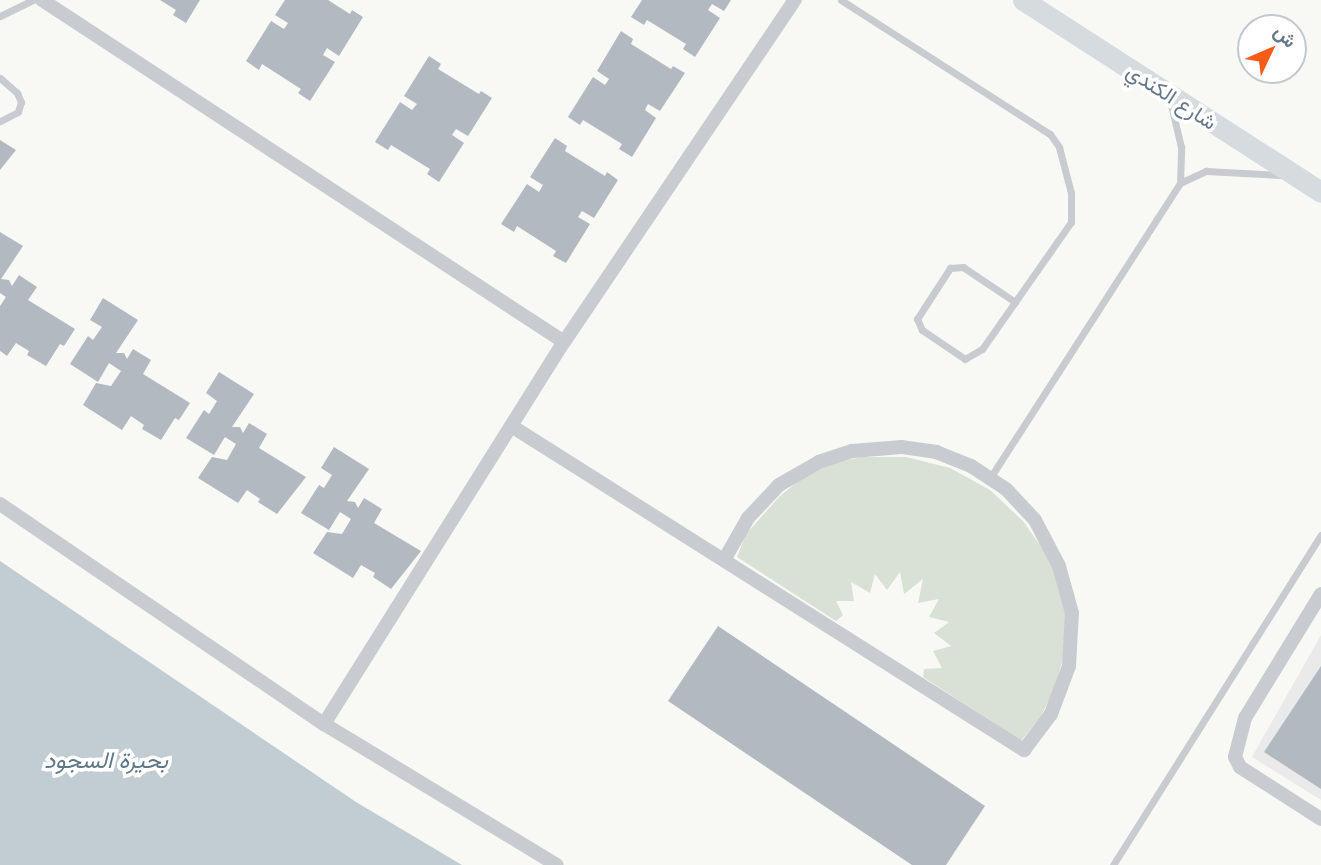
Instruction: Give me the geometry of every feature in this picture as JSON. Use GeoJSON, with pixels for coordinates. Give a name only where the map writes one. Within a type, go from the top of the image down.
{"type":"FeatureCollection","features":[{"type":"Feature","properties":{"kind":"street"},"geometry":{"type":"LineString","coordinates":[[324,724],[564,342],[795,0]]}},
{"type":"Feature","properties":{"kind":"street","name":"شارع الكندي"},"geometry":{"type":"LineString","coordinates":[[1023,0],[1321,192]]}},
{"type":"Feature","properties":{"kind":"street"},"geometry":{"type":"LineString","coordinates":[[43,1],[564,342]]}},
{"type":"Feature","properties":{"kind":"street"},"geometry":{"type":"LineString","coordinates":[[513,427],[1024,750],[1051,715],[1069,666],[1072,613],[1059,566],[1035,520],[1006,489],[971,466],[937,452],[902,447],[852,451],[819,462],[779,485],[748,518],[724,560]]}},
{"type":"Feature","properties":{"kind":"street"},"geometry":{"type":"LineString","coordinates":[[0,504],[324,724],[556,865]]}},
{"type":"Feature","properties":{"kind":"street"},"geometry":{"type":"LineString","coordinates":[[1321,594],[1245,718],[1235,757],[1240,767],[1321,819]]}},
{"type":"Feature","properties":{"kind":"lane"},"geometry":{"type":"LineString","coordinates":[[841,0],[1050,134],[1059,147],[1071,193],[1071,222],[1015,302],[982,349],[965,359],[922,330],[917,319],[950,268],[963,267],[1015,302]]}},
{"type":"Feature","properties":{"kind":"lane"},"geometry":{"type":"LineString","coordinates":[[0,16],[43,1]]}},
{"type":"Feature","properties":{"kind":"lane"},"geometry":{"type":"LineString","coordinates":[[0,78],[17,93],[21,102],[13,116],[0,121]]}},
{"type":"Feature","properties":{"kind":"lane"},"geometry":{"type":"LineString","coordinates":[[990,478],[1180,183],[1181,147],[1168,93]]}},
{"type":"Feature","properties":{"kind":"lane"},"geometry":{"type":"LineString","coordinates":[[1180,183],[1206,171],[1298,177]]}},
{"type":"Feature","properties":{"kind":"lane"},"geometry":{"type":"LineString","coordinates":[[1113,865],[1321,535]]}},
{"type":"Feature","properties":{"kind":"shaded area"},"geometry":{"type":"Polygon","coordinates":[[[861,457],[906,457],[950,468],[990,490],[1023,521],[1049,558],[1065,601],[1066,646],[1055,689],[1041,716],[1021,741],[923,677],[924,669],[942,668],[933,651],[951,646],[934,633],[949,622],[929,617],[939,599],[918,603],[923,579],[904,594],[900,572],[887,590],[875,574],[870,593],[851,582],[854,601],[836,601],[843,615],[836,621],[737,557],[746,534],[780,496],[816,467],[861,457]]]}},
{"type":"Feature","properties":{"kind":"shaded area"},"geometry":{"type":"Polygon","coordinates":[[[1321,635],[1321,800],[1252,757],[1321,635]]]}},
{"type":"Feature","properties":{"kind":"water","name":"بحيرة السجود"},"geometry":{"type":"Polygon","coordinates":[[[0,561],[356,802],[462,865],[0,865],[0,561]]]}},
{"type":"Feature","properties":{"kind":"building"},"geometry":{"type":"Polygon","coordinates":[[[160,0],[200,0],[186,23],[173,15],[176,10],[160,0]]]}},
{"type":"Feature","properties":{"kind":"building"},"geometry":{"type":"Polygon","coordinates":[[[285,0],[328,0],[350,14],[352,10],[363,17],[339,56],[327,48],[323,55],[335,62],[310,101],[298,93],[301,89],[262,64],[259,70],[246,61],[271,21],[284,29],[288,23],[275,15],[285,0]]]}},
{"type":"Feature","properties":{"kind":"building"},"geometry":{"type":"Polygon","coordinates":[[[642,0],[731,0],[724,11],[712,4],[708,10],[720,18],[695,57],[683,49],[686,44],[647,20],[644,25],[631,17],[642,0]]]}},
{"type":"Feature","properties":{"kind":"building"},"geometry":{"type":"Polygon","coordinates":[[[621,31],[633,39],[631,44],[671,69],[673,66],[685,73],[660,111],[648,104],[645,110],[656,118],[632,157],[619,149],[622,144],[583,120],[580,125],[568,117],[593,77],[605,85],[609,79],[597,71],[621,31]]]}},
{"type":"Feature","properties":{"kind":"building"},"geometry":{"type":"Polygon","coordinates":[[[429,56],[441,64],[438,69],[479,94],[481,91],[492,98],[468,136],[456,129],[452,135],[464,143],[439,182],[427,174],[430,169],[391,145],[388,150],[375,142],[400,102],[412,110],[417,104],[404,96],[429,56]]]}},
{"type":"Feature","properties":{"kind":"building"},"geometry":{"type":"Polygon","coordinates":[[[555,138],[567,146],[565,151],[605,176],[607,172],[618,180],[594,218],[582,211],[578,217],[590,224],[566,263],[553,256],[556,251],[517,226],[514,232],[501,224],[527,184],[539,192],[543,185],[530,177],[555,138]]]}},
{"type":"Feature","properties":{"kind":"building"},"geometry":{"type":"Polygon","coordinates":[[[0,140],[16,150],[0,170],[0,140]]]}},
{"type":"Feature","properties":{"kind":"building"},"geometry":{"type":"Polygon","coordinates":[[[0,232],[23,246],[1,279],[9,280],[12,286],[19,275],[37,287],[28,300],[75,329],[64,346],[60,344],[46,366],[27,355],[29,351],[16,343],[7,356],[0,351],[0,306],[6,297],[0,293],[0,232]]]}},
{"type":"Feature","properties":{"kind":"building"},"geometry":{"type":"Polygon","coordinates":[[[103,298],[138,320],[116,353],[124,353],[127,359],[133,349],[151,360],[143,374],[190,403],[179,420],[175,418],[161,440],[142,429],[144,425],[131,416],[122,430],[83,405],[96,383],[111,386],[121,371],[109,363],[98,382],[70,364],[88,336],[93,340],[102,327],[90,320],[103,298]]]}},
{"type":"Feature","properties":{"kind":"building"},"geometry":{"type":"Polygon","coordinates":[[[219,372],[254,394],[232,427],[240,427],[243,433],[249,423],[267,434],[259,448],[306,477],[277,514],[258,502],[260,499],[247,490],[238,503],[198,478],[212,457],[227,460],[236,444],[225,437],[214,455],[186,438],[204,410],[209,414],[217,401],[206,393],[219,372]]]}},
{"type":"Feature","properties":{"kind":"building"},"geometry":{"type":"Polygon","coordinates":[[[334,447],[369,469],[347,501],[355,502],[358,508],[364,498],[382,509],[374,523],[421,551],[391,589],[373,577],[375,573],[361,565],[353,578],[313,553],[327,532],[342,534],[351,519],[340,512],[329,530],[301,513],[319,485],[324,488],[332,475],[321,468],[334,447]]]}},
{"type":"Feature","properties":{"kind":"building"},"geometry":{"type":"Polygon","coordinates":[[[718,626],[985,806],[946,865],[912,865],[668,701],[718,626]]]}},
{"type":"Feature","properties":{"kind":"building"},"geometry":{"type":"Polygon","coordinates":[[[1321,666],[1321,789],[1264,752],[1321,666]]]}}]}
